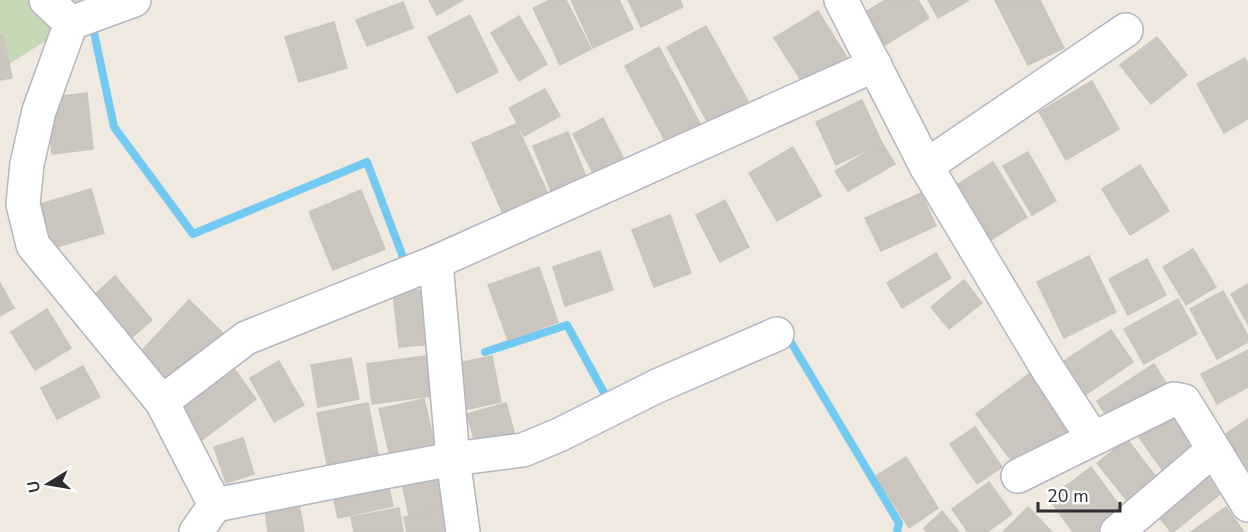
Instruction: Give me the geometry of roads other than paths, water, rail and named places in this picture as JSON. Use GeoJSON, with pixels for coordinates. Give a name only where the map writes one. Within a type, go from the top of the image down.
{"type":"FeatureCollection","features":[{"type":"Feature","properties":{"kind":"street"},"geometry":{"type":"LineString","coordinates":[[46,0],[86,18]]}},
{"type":"Feature","properties":{"kind":"street"},"geometry":{"type":"LineString","coordinates":[[135,0],[86,18],[39,111],[27,164],[23,204],[33,245],[162,402],[215,505]]}},
{"type":"Feature","properties":{"kind":"street"},"geometry":{"type":"LineString","coordinates":[[841,0],[926,166],[1047,368],[1092,437]]}},
{"type":"Feature","properties":{"kind":"street"},"geometry":{"type":"LineString","coordinates":[[926,166],[1126,30]]}},
{"type":"Feature","properties":{"kind":"street"},"geometry":{"type":"LineString","coordinates":[[162,402],[246,338],[436,262],[875,65]]}},
{"type":"Feature","properties":{"kind":"street"},"geometry":{"type":"LineString","coordinates":[[436,262],[453,459],[463,532]]}},
{"type":"Feature","properties":{"kind":"street"},"geometry":{"type":"LineString","coordinates":[[196,532],[215,505],[453,459],[509,454],[537,445],[657,386],[777,334]]}},
{"type":"Feature","properties":{"kind":"street"},"geometry":{"type":"LineString","coordinates":[[1018,476],[1092,437],[1174,399],[1180,399],[1184,401],[1248,505]]}},
{"type":"Feature","properties":{"kind":"street"},"geometry":{"type":"LineString","coordinates":[[1117,532],[1214,450]]}},
{"type":"Feature","properties":{"kind":"waterway"},"geometry":{"type":"LineString","coordinates":[[92,23],[114,127],[193,234],[367,162],[406,265],[408,264]]}},
{"type":"Feature","properties":{"kind":"waterway"},"geometry":{"type":"LineString","coordinates":[[485,352],[567,325],[607,398],[610,397]]}},
{"type":"Feature","properties":{"kind":"waterway"},"geometry":{"type":"LineString","coordinates":[[786,334],[899,523],[897,532]]}}]}
